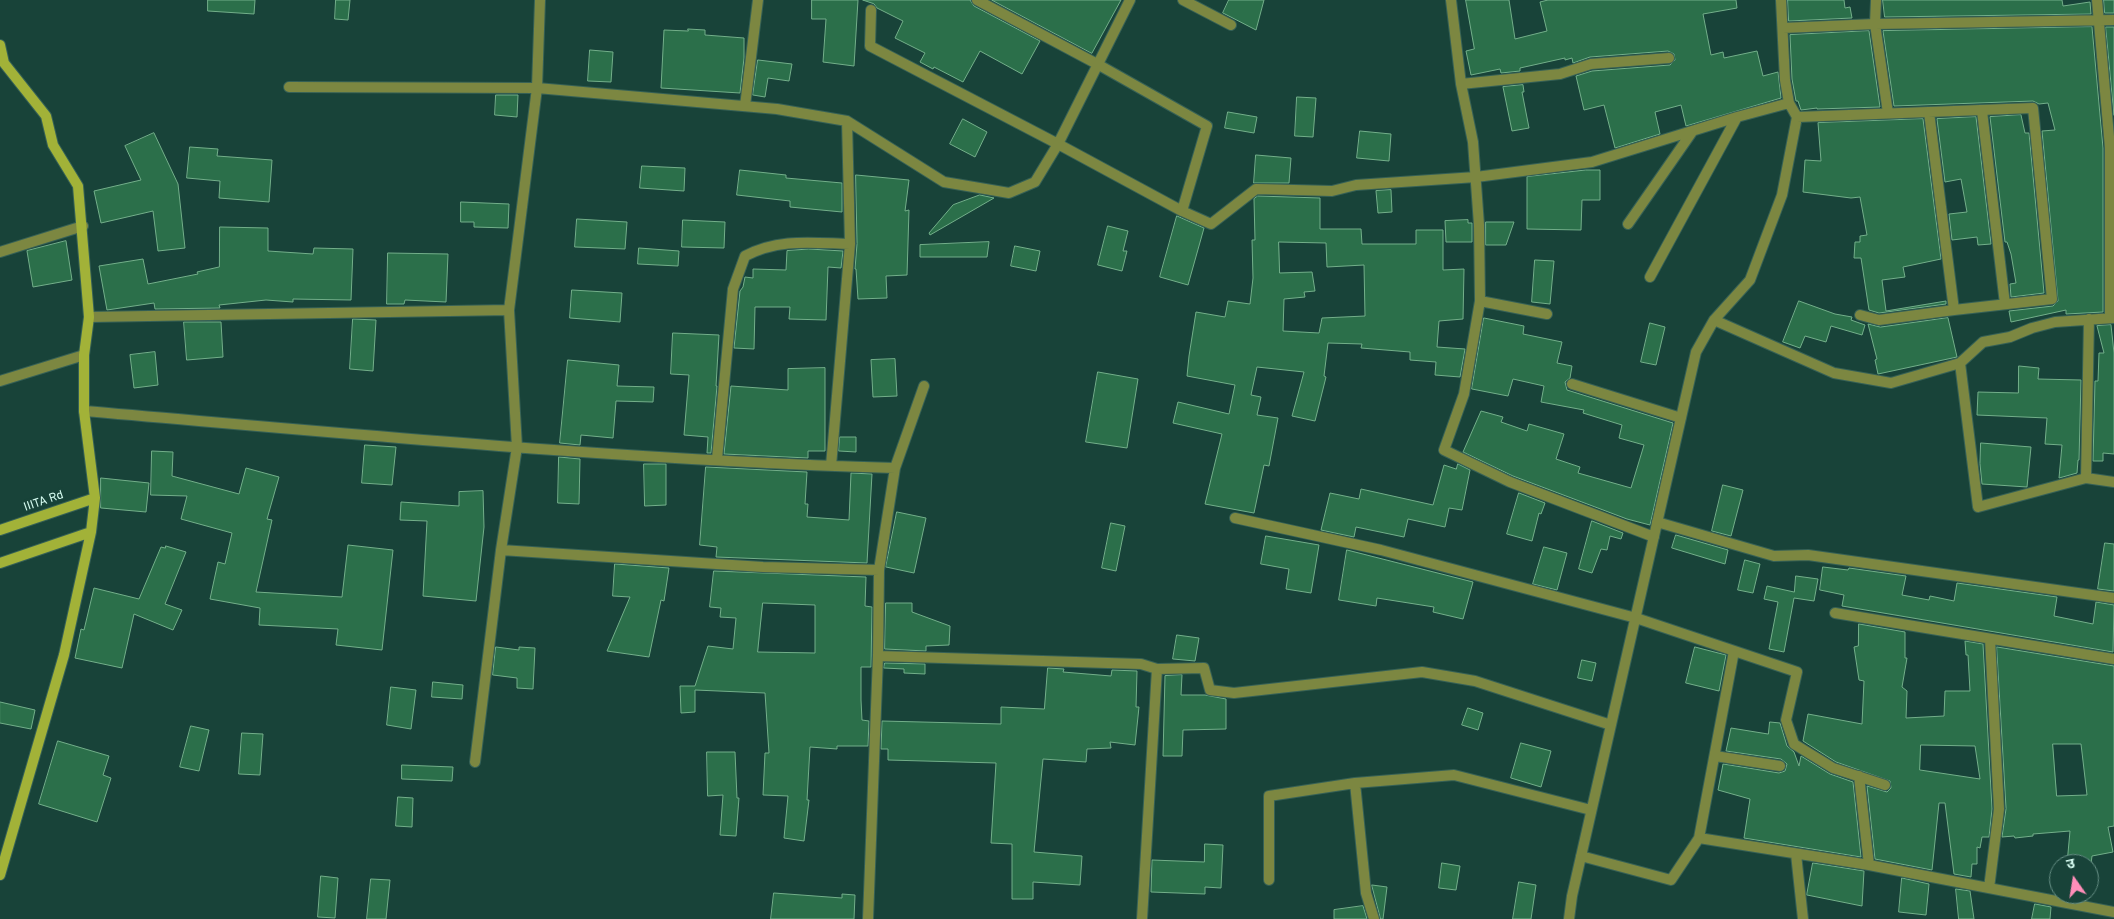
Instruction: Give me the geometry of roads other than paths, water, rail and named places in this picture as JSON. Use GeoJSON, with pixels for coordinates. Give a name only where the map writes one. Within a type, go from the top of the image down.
{"type":"FeatureCollection","features":[{"type":"Feature","properties":{"kind":"street"},"geometry":{"type":"LineString","coordinates":[[475,762],[501,550],[517,447],[509,310],[537,88],[540,0]]}},
{"type":"Feature","properties":{"kind":"street"},"geometry":{"type":"LineString","coordinates":[[745,106],[758,0]]}},
{"type":"Feature","properties":{"kind":"street"},"geometry":{"type":"LineString","coordinates":[[977,0],[1099,65],[1207,126],[1182,211]]}},
{"type":"Feature","properties":{"kind":"street"},"geometry":{"type":"LineString","coordinates":[[289,87],[537,88],[745,106],[847,121],[944,182],[1009,193],[1035,182],[1058,144],[1130,0]]}},
{"type":"Feature","properties":{"kind":"street"},"geometry":{"type":"LineString","coordinates":[[1183,0],[1231,25]]}},
{"type":"Feature","properties":{"kind":"street"},"geometry":{"type":"LineString","coordinates":[[1451,0],[1461,84],[1473,142],[1479,225],[1480,301],[1464,394],[1444,450],[1510,482],[1654,537]]}},
{"type":"Feature","properties":{"kind":"street"},"geometry":{"type":"LineString","coordinates":[[1570,919],[1572,896],[1591,810],[1696,352],[1714,320],[1750,280],[1782,195],[1797,117],[1789,103],[1785,80],[1781,0]]}},
{"type":"Feature","properties":{"kind":"street"},"geometry":{"type":"LineString","coordinates":[[1876,0],[1875,24],[1888,113]]}},
{"type":"Feature","properties":{"kind":"street"},"geometry":{"type":"LineString","coordinates":[[1714,320],[1834,374],[1891,383],[1960,363],[1983,342],[2010,337],[2032,328],[2055,322],[2112,318],[2110,107],[2098,0]]}},
{"type":"Feature","properties":{"kind":"street"},"geometry":{"type":"LineString","coordinates":[[871,10],[870,46],[1182,211],[1211,224],[1256,189],[1332,191],[1356,185],[1476,177],[1592,162],[1737,117],[1789,103]]}},
{"type":"Feature","properties":{"kind":"street"},"geometry":{"type":"LineString","coordinates":[[1783,28],[1875,24],[2114,20]]}},
{"type":"Feature","properties":{"kind":"street"},"geometry":{"type":"LineString","coordinates":[[0,45],[4,63],[46,116],[53,145],[78,186],[90,317],[84,355],[84,411],[95,498],[90,532],[64,655],[0,875]]}},
{"type":"Feature","properties":{"kind":"street"},"geometry":{"type":"LineString","coordinates":[[1461,84],[1560,74],[1591,64],[1669,58]]}},
{"type":"Feature","properties":{"kind":"street"},"geometry":{"type":"LineString","coordinates":[[1797,117],[2034,108],[2052,298],[1879,320],[1860,315]]}},
{"type":"Feature","properties":{"kind":"street"},"geometry":{"type":"LineString","coordinates":[[1982,111],[2005,304]]}},
{"type":"Feature","properties":{"kind":"street"},"geometry":{"type":"LineString","coordinates":[[1929,112],[1954,310]]}},
{"type":"Feature","properties":{"kind":"street"},"geometry":{"type":"LineString","coordinates":[[1650,277],[1737,117]]}},
{"type":"Feature","properties":{"kind":"street"},"geometry":{"type":"LineString","coordinates":[[831,466],[850,244],[847,121]]}},
{"type":"Feature","properties":{"kind":"street"},"geometry":{"type":"LineString","coordinates":[[1628,224],[1692,132]]}},
{"type":"Feature","properties":{"kind":"street"},"geometry":{"type":"LineString","coordinates":[[0,252],[83,226]]}},
{"type":"Feature","properties":{"kind":"street"},"geometry":{"type":"LineString","coordinates":[[717,459],[733,289],[745,256],[761,248],[782,243],[850,244]]}},
{"type":"Feature","properties":{"kind":"street"},"geometry":{"type":"LineString","coordinates":[[1480,301],[1547,314]]}},
{"type":"Feature","properties":{"kind":"street"},"geometry":{"type":"LineString","coordinates":[[90,317],[509,310]]}},
{"type":"Feature","properties":{"kind":"street"},"geometry":{"type":"LineString","coordinates":[[2086,478],[2089,319]]}},
{"type":"Feature","properties":{"kind":"street"},"geometry":{"type":"LineString","coordinates":[[0,381],[84,355]]}},
{"type":"Feature","properties":{"kind":"street"},"geometry":{"type":"LineString","coordinates":[[1960,363],[1978,508],[2086,478],[2114,482]]}},
{"type":"Feature","properties":{"kind":"street"},"geometry":{"type":"LineString","coordinates":[[1572,384],[1681,418]]}},
{"type":"Feature","properties":{"kind":"street"},"geometry":{"type":"LineString","coordinates":[[868,919],[878,656],[879,570],[896,468],[924,386]]}},
{"type":"Feature","properties":{"kind":"street"},"geometry":{"type":"LineString","coordinates":[[84,411],[517,447],[831,466],[896,468]]}},
{"type":"Feature","properties":{"kind":"street","name":"IIITA Rd"},"geometry":{"type":"LineString","coordinates":[[0,530],[95,498]]}},
{"type":"Feature","properties":{"kind":"street"},"geometry":{"type":"LineString","coordinates":[[1235,518],[1381,550],[1636,618],[1797,672],[1786,720],[1794,744],[1834,768],[1884,785]]}},
{"type":"Feature","properties":{"kind":"street"},"geometry":{"type":"LineString","coordinates":[[1657,522],[1774,556],[1808,554],[2114,598]]}},
{"type":"Feature","properties":{"kind":"street"},"geometry":{"type":"LineString","coordinates":[[0,563],[90,532]]}},
{"type":"Feature","properties":{"kind":"street"},"geometry":{"type":"LineString","coordinates":[[501,550],[763,567],[879,570]]}},
{"type":"Feature","properties":{"kind":"street"},"geometry":{"type":"LineString","coordinates":[[1834,613],[2114,659]]}},
{"type":"Feature","properties":{"kind":"street"},"geometry":{"type":"LineString","coordinates":[[1989,888],[1999,809],[1990,639]]}},
{"type":"Feature","properties":{"kind":"street"},"geometry":{"type":"LineString","coordinates":[[1581,856],[1671,880],[1699,838],[1734,650]]}},
{"type":"Feature","properties":{"kind":"street"},"geometry":{"type":"LineString","coordinates":[[878,656],[1141,664],[1157,669],[1204,668],[1210,690],[1234,693],[1422,672],[1475,680],[1611,725]]}},
{"type":"Feature","properties":{"kind":"street"},"geometry":{"type":"LineString","coordinates":[[1142,919],[1157,669]]}},
{"type":"Feature","properties":{"kind":"street"},"geometry":{"type":"LineString","coordinates":[[1715,756],[1780,766]]}},
{"type":"Feature","properties":{"kind":"street"},"geometry":{"type":"LineString","coordinates":[[1269,880],[1269,796],[1355,784],[1454,775],[1591,810]]}},
{"type":"Feature","properties":{"kind":"street"},"geometry":{"type":"LineString","coordinates":[[1859,776],[1868,866]]}},
{"type":"Feature","properties":{"kind":"street"},"geometry":{"type":"LineString","coordinates":[[1355,784],[1366,893],[1374,919]]}},
{"type":"Feature","properties":{"kind":"street"},"geometry":{"type":"LineString","coordinates":[[1699,838],[1868,866],[2114,912]]}},
{"type":"Feature","properties":{"kind":"street"},"geometry":{"type":"LineString","coordinates":[[1796,854],[1803,919]]}}]}
